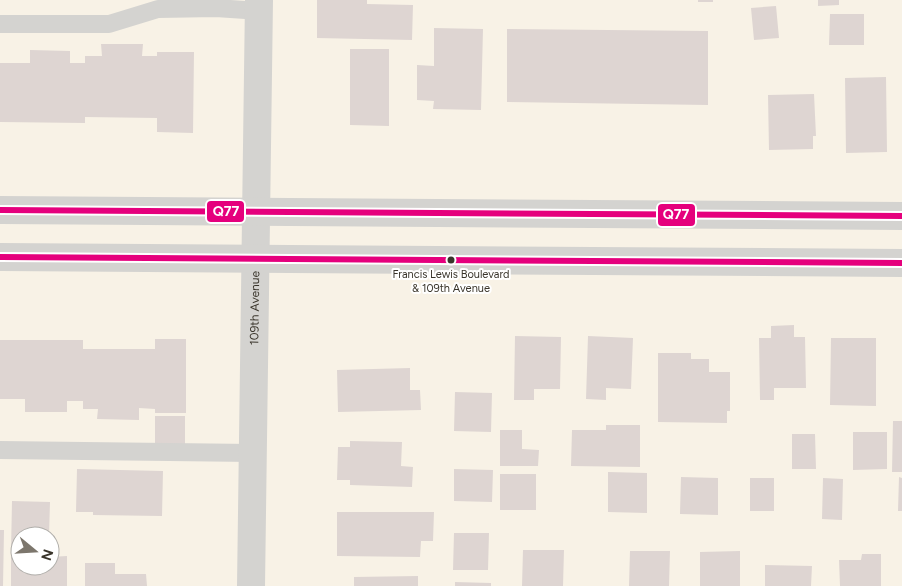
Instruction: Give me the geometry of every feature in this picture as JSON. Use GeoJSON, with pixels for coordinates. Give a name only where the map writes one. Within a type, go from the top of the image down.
{"type":"FeatureCollection","features":[{"type":"Feature","properties":{"kind":"main road","name":"109th Avenue"},"geometry":{"type":"LineString","coordinates":[[251,586],[254,257],[259,5]]}},
{"type":"Feature","properties":{"kind":"main road"},"geometry":{"type":"LineString","coordinates":[[0,210],[902,216]]}},
{"type":"Feature","properties":{"kind":"main road"},"geometry":{"type":"LineString","coordinates":[[0,256],[902,263]]}},
{"type":"Feature","properties":{"kind":"lane"},"geometry":{"type":"LineString","coordinates":[[0,24],[109,24],[158,9],[259,5]]}},
{"type":"Feature","properties":{"kind":"lane"},"geometry":{"type":"LineString","coordinates":[[0,450],[253,453]]}},
{"type":"Feature","properties":{"kind":"building"},"geometry":{"type":"Polygon","coordinates":[[[317,0],[367,0],[367,4],[413,5],[412,40],[317,38],[317,0]]]}},
{"type":"Feature","properties":{"kind":"building"},"geometry":{"type":"Polygon","coordinates":[[[698,0],[713,0],[713,2],[698,2],[698,0]]]}},
{"type":"Feature","properties":{"kind":"building"},"geometry":{"type":"Polygon","coordinates":[[[818,0],[839,0],[839,5],[818,6],[818,0]]]}},
{"type":"Feature","properties":{"kind":"building"},"geometry":{"type":"Polygon","coordinates":[[[776,6],[779,38],[754,40],[751,8],[776,6]]]}},
{"type":"Feature","properties":{"kind":"building"},"geometry":{"type":"Polygon","coordinates":[[[830,14],[864,14],[864,45],[829,45],[830,14]]]}},
{"type":"Feature","properties":{"kind":"building"},"geometry":{"type":"Polygon","coordinates":[[[434,28],[483,29],[481,110],[433,109],[434,101],[417,100],[417,65],[434,66],[434,28]]]}},
{"type":"Feature","properties":{"kind":"building"},"geometry":{"type":"Polygon","coordinates":[[[507,29],[708,31],[708,105],[507,102],[507,29]]]}},
{"type":"Feature","properties":{"kind":"building"},"geometry":{"type":"Polygon","coordinates":[[[101,44],[143,44],[142,56],[157,56],[157,52],[194,52],[193,133],[157,132],[157,118],[85,117],[85,123],[0,122],[0,63],[30,63],[30,50],[70,51],[70,63],[85,63],[85,56],[102,56],[101,44]]]}},
{"type":"Feature","properties":{"kind":"building"},"geometry":{"type":"Polygon","coordinates":[[[350,49],[389,49],[389,126],[350,125],[350,49]]]}},
{"type":"Feature","properties":{"kind":"building"},"geometry":{"type":"Polygon","coordinates":[[[886,77],[887,152],[846,153],[845,78],[886,77]]]}},
{"type":"Feature","properties":{"kind":"building"},"geometry":{"type":"Polygon","coordinates":[[[814,94],[816,136],[813,136],[813,149],[769,150],[768,95],[814,94]]]}},
{"type":"Feature","properties":{"kind":"building"},"geometry":{"type":"Polygon","coordinates":[[[794,325],[794,337],[805,337],[806,388],[774,388],[774,400],[760,400],[759,338],[771,338],[771,326],[794,325]]]}},
{"type":"Feature","properties":{"kind":"building"},"geometry":{"type":"Polygon","coordinates":[[[515,336],[561,337],[560,389],[534,389],[534,400],[514,400],[515,336]]]}},
{"type":"Feature","properties":{"kind":"building"},"geometry":{"type":"Polygon","coordinates":[[[588,336],[633,338],[631,389],[606,388],[606,400],[586,399],[588,336]]]}},
{"type":"Feature","properties":{"kind":"building"},"geometry":{"type":"Polygon","coordinates":[[[831,338],[876,338],[876,406],[830,405],[831,338]]]}},
{"type":"Feature","properties":{"kind":"building"},"geometry":{"type":"Polygon","coordinates":[[[155,339],[186,339],[186,413],[155,413],[155,409],[139,408],[139,420],[97,419],[98,409],[83,409],[83,401],[67,401],[67,412],[25,412],[25,399],[0,399],[0,340],[83,340],[83,349],[155,349],[155,339]]]}},
{"type":"Feature","properties":{"kind":"building"},"geometry":{"type":"Polygon","coordinates":[[[658,353],[691,353],[691,359],[709,359],[709,372],[730,372],[730,411],[727,411],[727,423],[658,422],[658,353]]]}},
{"type":"Feature","properties":{"kind":"building"},"geometry":{"type":"Polygon","coordinates":[[[410,368],[410,390],[420,390],[421,410],[338,412],[337,370],[410,368]]]}},
{"type":"Feature","properties":{"kind":"building"},"geometry":{"type":"Polygon","coordinates":[[[455,392],[492,393],[491,432],[454,431],[455,392]]]}},
{"type":"Feature","properties":{"kind":"building"},"geometry":{"type":"Polygon","coordinates":[[[155,416],[185,416],[185,445],[155,445],[155,416]]]}},
{"type":"Feature","properties":{"kind":"building"},"geometry":{"type":"Polygon","coordinates":[[[893,421],[902,421],[902,472],[892,472],[893,421]]]}},
{"type":"Feature","properties":{"kind":"building"},"geometry":{"type":"Polygon","coordinates":[[[606,425],[640,425],[640,467],[571,466],[572,430],[606,430],[606,425]]]}},
{"type":"Feature","properties":{"kind":"building"},"geometry":{"type":"Polygon","coordinates":[[[500,430],[522,430],[522,449],[539,450],[538,466],[500,466],[500,430]]]}},
{"type":"Feature","properties":{"kind":"building"},"geometry":{"type":"Polygon","coordinates":[[[853,432],[887,432],[887,469],[853,470],[853,432]]]}},
{"type":"Feature","properties":{"kind":"building"},"geometry":{"type":"Polygon","coordinates":[[[792,434],[815,434],[816,469],[792,469],[792,434]]]}},
{"type":"Feature","properties":{"kind":"building"},"geometry":{"type":"Polygon","coordinates":[[[350,441],[402,442],[401,466],[413,467],[412,487],[350,485],[350,480],[337,480],[338,447],[350,447],[350,441]]]}},
{"type":"Feature","properties":{"kind":"building"},"geometry":{"type":"Polygon","coordinates":[[[77,469],[163,471],[162,516],[93,515],[93,512],[76,512],[77,469]]]}},
{"type":"Feature","properties":{"kind":"building"},"geometry":{"type":"Polygon","coordinates":[[[454,469],[493,470],[492,502],[454,501],[454,469]]]}},
{"type":"Feature","properties":{"kind":"building"},"geometry":{"type":"Polygon","coordinates":[[[608,472],[647,473],[647,513],[608,512],[608,472]]]}},
{"type":"Feature","properties":{"kind":"building"},"geometry":{"type":"Polygon","coordinates":[[[500,474],[536,474],[536,510],[500,510],[500,474]]]}},
{"type":"Feature","properties":{"kind":"building"},"geometry":{"type":"Polygon","coordinates":[[[681,477],[718,478],[718,515],[680,514],[681,477]]]}},
{"type":"Feature","properties":{"kind":"building"},"geometry":{"type":"Polygon","coordinates":[[[899,477],[902,478],[902,511],[898,511],[899,477]]]}},
{"type":"Feature","properties":{"kind":"building"},"geometry":{"type":"Polygon","coordinates":[[[750,478],[774,478],[774,511],[750,511],[750,478]]]}},
{"type":"Feature","properties":{"kind":"building"},"geometry":{"type":"Polygon","coordinates":[[[823,478],[843,479],[842,520],[822,519],[823,478]]]}},
{"type":"Feature","properties":{"kind":"building"},"geometry":{"type":"Polygon","coordinates":[[[12,501],[50,502],[49,526],[12,526],[12,501]]]}},
{"type":"Feature","properties":{"kind":"building"},"geometry":{"type":"Polygon","coordinates":[[[337,512],[434,512],[433,541],[421,541],[420,557],[337,556],[337,512]]]}},
{"type":"Feature","properties":{"kind":"building"},"geometry":{"type":"Polygon","coordinates":[[[0,530],[4,530],[3,586],[0,586],[0,530]]]}},
{"type":"Feature","properties":{"kind":"building"},"geometry":{"type":"Polygon","coordinates":[[[454,533],[489,533],[488,570],[453,570],[454,533]]]}},
{"type":"Feature","properties":{"kind":"building"},"geometry":{"type":"Polygon","coordinates":[[[523,550],[564,550],[563,586],[522,586],[523,550]]]}},
{"type":"Feature","properties":{"kind":"building"},"geometry":{"type":"Polygon","coordinates":[[[630,551],[670,551],[669,586],[629,586],[630,551]]]}},
{"type":"Feature","properties":{"kind":"building"},"geometry":{"type":"Polygon","coordinates":[[[740,551],[740,586],[700,586],[700,552],[740,551]]]}},
{"type":"Feature","properties":{"kind":"building"},"geometry":{"type":"Polygon","coordinates":[[[862,554],[881,554],[881,586],[840,586],[839,560],[861,560],[862,554]]]}},
{"type":"Feature","properties":{"kind":"building"},"geometry":{"type":"Polygon","coordinates":[[[60,556],[67,556],[67,586],[11,586],[11,576],[60,576],[60,556]]]}},
{"type":"Feature","properties":{"kind":"building"},"geometry":{"type":"Polygon","coordinates":[[[85,563],[115,563],[115,574],[146,574],[147,586],[85,586],[85,563]]]}},
{"type":"Feature","properties":{"kind":"building"},"geometry":{"type":"Polygon","coordinates":[[[765,565],[812,566],[811,586],[765,586],[765,565]]]}},
{"type":"Feature","properties":{"kind":"building"},"geometry":{"type":"Polygon","coordinates":[[[418,576],[418,586],[354,586],[354,577],[418,576]]]}},
{"type":"Feature","properties":{"kind":"building"},"geometry":{"type":"Polygon","coordinates":[[[455,582],[491,583],[491,586],[455,586],[455,582]]]}},
{"type":"Feature","properties":{"kind":"transit line","name":"Q77"},"geometry":{"type":"LineString","coordinates":[[0,210],[902,216]]}},
{"type":"Feature","properties":{"kind":"transit line","name":"Q77"},"geometry":{"type":"LineString","coordinates":[[0,257],[902,263]]}},
{"type":"Feature","properties":{"kind":"place","name":"Francis Lewis Boulevard & 109th Avenue"},"geometry":{"type":"Point","coordinates":[451,260]}}]}
